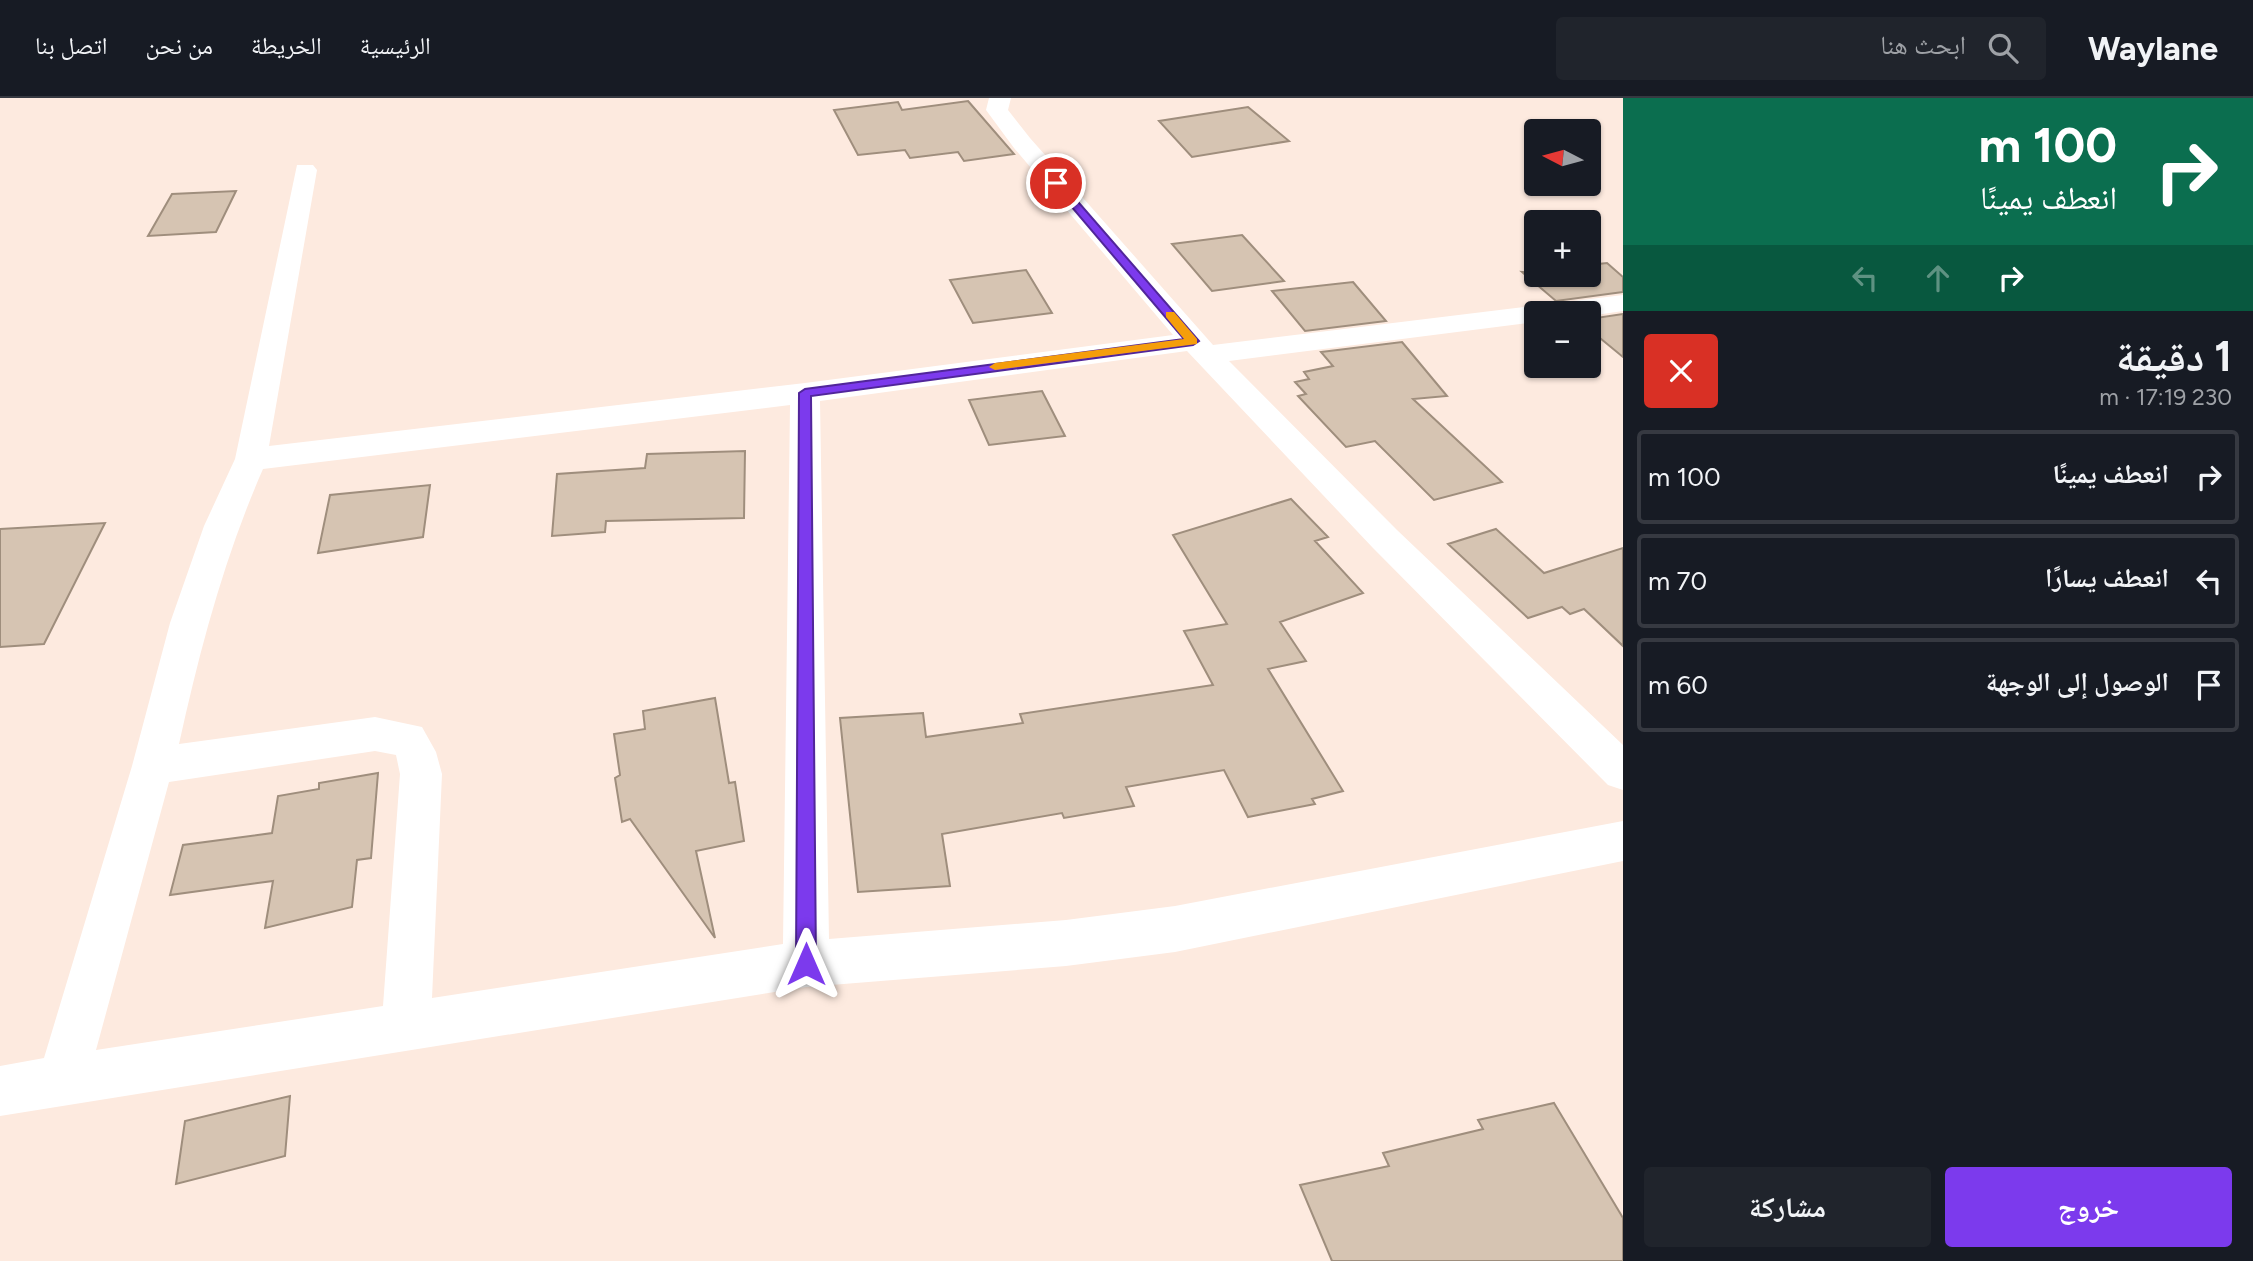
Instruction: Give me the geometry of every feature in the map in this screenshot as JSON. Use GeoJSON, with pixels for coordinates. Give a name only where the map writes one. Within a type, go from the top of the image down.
{"type":"FeatureCollection","features":[{"type":"Feature","properties":{"kind":"street"},"geometry":{"type":"LineString","coordinates":[[1000,98],[997,110],[1022,143],[1199,348],[1395,549],[1623,772]]}},
{"type":"Feature","properties":{"kind":"street"},"geometry":{"type":"LineString","coordinates":[[63,1080],[153,766],[188,623],[221,526],[251,459],[305,170]]}},
{"type":"Feature","properties":{"kind":"street"},"geometry":{"type":"LineString","coordinates":[[1601,306],[1623,303]]}},
{"type":"Feature","properties":{"kind":"street"},"geometry":{"type":"LineString","coordinates":[[251,459],[1199,348],[1524,315]]}},
{"type":"Feature","properties":{"kind":"street"},"geometry":{"type":"LineString","coordinates":[[805,393],[806,964]]}},
{"type":"Feature","properties":{"kind":"street"},"geometry":{"type":"LineString","coordinates":[[153,766],[344,737],[375,734],[408,739],[416,752],[421,774],[406,1027]]}},
{"type":"Feature","properties":{"kind":"street"},"geometry":{"type":"LineString","coordinates":[[0,1091],[806,964],[1066,943],[1175,929],[1623,841]]}},
{"type":"Feature","properties":{"kind":"building"},"geometry":{"type":"Polygon","coordinates":[[[968,101],[1014,154],[964,161],[958,152],[910,158],[905,150],[858,155],[834,110],[898,102],[902,110],[968,101]]]}},
{"type":"Feature","properties":{"kind":"building"},"geometry":{"type":"Polygon","coordinates":[[[1248,107],[1289,141],[1192,157],[1159,121],[1248,107]]]}},
{"type":"Feature","properties":{"kind":"building"},"geometry":{"type":"Polygon","coordinates":[[[236,191],[216,232],[148,236],[172,194],[236,191]]]}},
{"type":"Feature","properties":{"kind":"building"},"geometry":{"type":"Polygon","coordinates":[[[1242,235],[1284,281],[1212,291],[1172,244],[1242,235]]]}},
{"type":"Feature","properties":{"kind":"building"},"geometry":{"type":"Polygon","coordinates":[[[1607,263],[1623,277],[1623,292],[1556,301],[1540,287],[1601,287],[1601,264],[1607,263]]]}},
{"type":"Feature","properties":{"kind":"building"},"geometry":{"type":"Polygon","coordinates":[[[1026,270],[1052,313],[973,323],[950,280],[1026,270]]]}},
{"type":"Feature","properties":{"kind":"building"},"geometry":{"type":"Polygon","coordinates":[[[1353,282],[1386,321],[1305,331],[1272,291],[1353,282]]]}},
{"type":"Feature","properties":{"kind":"building"},"geometry":{"type":"Polygon","coordinates":[[[1623,314],[1623,357],[1601,339],[1601,317],[1623,314]]]}},
{"type":"Feature","properties":{"kind":"building"},"geometry":{"type":"Polygon","coordinates":[[[1402,342],[1447,396],[1413,399],[1502,482],[1434,500],[1375,441],[1346,447],[1298,396],[1306,394],[1295,382],[1309,379],[1304,372],[1333,366],[1321,352],[1402,342]]]}},
{"type":"Feature","properties":{"kind":"building"},"geometry":{"type":"Polygon","coordinates":[[[1042,391],[1065,436],[989,445],[969,400],[1042,391]]]}},
{"type":"Feature","properties":{"kind":"building"},"geometry":{"type":"Polygon","coordinates":[[[745,451],[744,518],[606,521],[605,532],[552,536],[557,474],[645,468],[647,454],[745,451]]]}},
{"type":"Feature","properties":{"kind":"building"},"geometry":{"type":"Polygon","coordinates":[[[430,485],[423,537],[318,553],[330,495],[430,485]]]}},
{"type":"Feature","properties":{"kind":"building"},"geometry":{"type":"Polygon","coordinates":[[[1291,499],[1328,537],[1315,541],[1363,593],[1280,622],[1306,661],[1268,669],[1343,791],[1312,799],[1315,804],[1248,817],[1224,770],[1126,787],[1134,806],[1064,818],[1062,813],[942,834],[950,886],[858,892],[840,718],[923,713],[926,737],[1023,723],[1020,714],[1213,685],[1184,631],[1227,624],[1173,535],[1291,499]]]}},
{"type":"Feature","properties":{"kind":"building"},"geometry":{"type":"Polygon","coordinates":[[[105,523],[44,644],[0,647],[0,529],[105,523]]]}},
{"type":"Feature","properties":{"kind":"building"},"geometry":{"type":"Polygon","coordinates":[[[1496,529],[1544,573],[1623,548],[1623,646],[1584,609],[1570,614],[1562,607],[1528,618],[1448,544],[1496,529]]]}},
{"type":"Feature","properties":{"kind":"building"},"geometry":{"type":"Polygon","coordinates":[[[715,698],[729,783],[735,782],[744,841],[696,851],[715,938],[630,819],[622,822],[615,778],[620,775],[614,734],[645,729],[643,711],[715,698]]]}},
{"type":"Feature","properties":{"kind":"building"},"geometry":{"type":"Polygon","coordinates":[[[378,773],[371,858],[357,860],[352,907],[265,928],[273,881],[170,895],[183,845],[272,833],[278,796],[319,789],[319,783],[378,773]]]}},
{"type":"Feature","properties":{"kind":"building"},"geometry":{"type":"Polygon","coordinates":[[[290,1096],[285,1156],[176,1184],[185,1121],[290,1096]]]}},
{"type":"Feature","properties":{"kind":"building"},"geometry":{"type":"Polygon","coordinates":[[[1554,1103],[1623,1218],[1623,1261],[1332,1261],[1300,1185],[1389,1166],[1383,1153],[1483,1129],[1478,1120],[1554,1103]]]}},
{"type":"Feature","properties":{"kind":"slow traffic"},"geometry":{"type":"LineString","coordinates":[[995,367],[1193,341],[1170,315]]}},
{"type":"Feature","properties":{"kind":"route"},"geometry":{"type":"LineString","coordinates":[[806,964],[805,393],[1193,341],[1056,183]]}}]}
